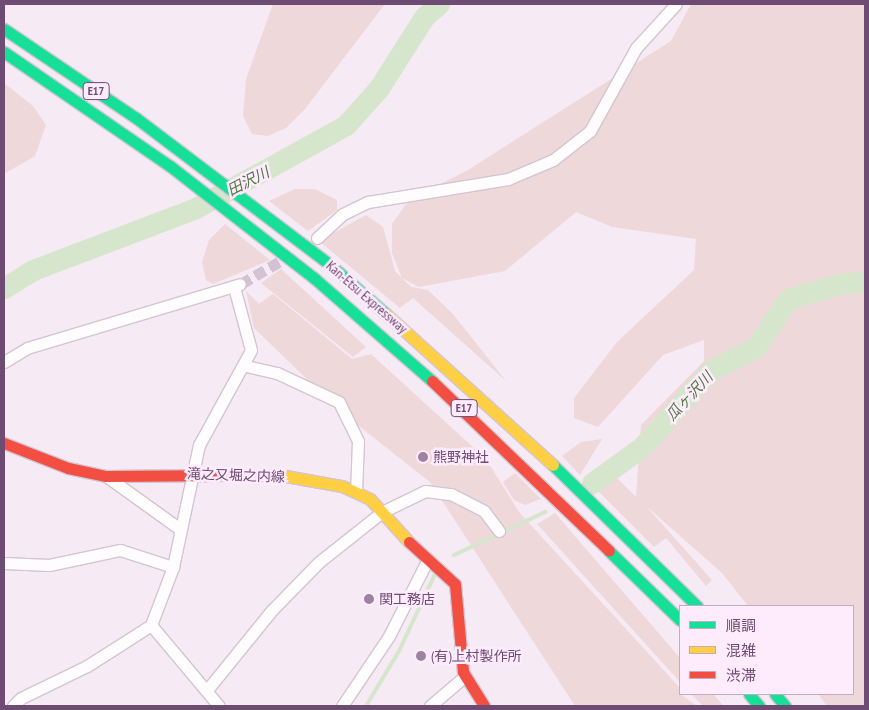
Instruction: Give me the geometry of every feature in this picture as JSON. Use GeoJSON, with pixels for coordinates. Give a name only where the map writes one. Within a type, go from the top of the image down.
{"type":"FeatureCollection","features":[{"type":"Feature","properties":{"kind":"main road","name":"Kan-Etsu Expressway"},"geometry":{"type":"LineString","coordinates":[[4,29],[250,201],[442,362],[696,605]]}},
{"type":"Feature","properties":{"kind":"main road","name":"Kan-Etsu Expressway"},"geometry":{"type":"LineString","coordinates":[[4,52],[170,166],[232,212],[435,382],[679,619]]}},
{"type":"Feature","properties":{"kind":"main road","name":"滝之又堀之内線"},"geometry":{"type":"LineString","coordinates":[[4,443],[68,468],[106,476],[192,473],[280,475],[356,492],[382,512],[427,561],[455,584],[465,676],[484,706]]}},
{"type":"Feature","properties":{"kind":"main road"},"geometry":{"type":"LineString","coordinates":[[749,695],[759,706]]}},
{"type":"Feature","properties":{"kind":"main road"},"geometry":{"type":"LineString","coordinates":[[776,695],[785,706]]}},
{"type":"Feature","properties":{"kind":"street"},"geometry":{"type":"LineString","coordinates":[[316,238],[343,214],[368,202],[508,178],[553,160],[590,130],[636,48],[676,4]]}},
{"type":"Feature","properties":{"kind":"street"},"geometry":{"type":"LineString","coordinates":[[4,362],[27,348],[237,285],[251,350],[246,366],[199,445],[173,567],[151,625],[87,666],[21,698],[14,706]]}},
{"type":"Feature","properties":{"kind":"street"},"geometry":{"type":"LineString","coordinates":[[246,366],[277,372],[339,402],[358,441],[356,492]]}},
{"type":"Feature","properties":{"kind":"street"},"geometry":{"type":"LineString","coordinates":[[106,476],[180,529]]}},
{"type":"Feature","properties":{"kind":"street"},"geometry":{"type":"LineString","coordinates":[[207,690],[279,603],[320,562],[382,512],[425,491],[451,494],[484,511],[499,531]]}},
{"type":"Feature","properties":{"kind":"street"},"geometry":{"type":"LineString","coordinates":[[4,563],[49,565],[120,550],[173,567]]}},
{"type":"Feature","properties":{"kind":"street"},"geometry":{"type":"LineString","coordinates":[[342,706],[389,636],[427,561]]}},
{"type":"Feature","properties":{"kind":"street"},"geometry":{"type":"LineString","coordinates":[[151,625],[219,706]]}},
{"type":"Feature","properties":{"kind":"street"},"geometry":{"type":"LineString","coordinates":[[430,706],[465,676]]}},
{"type":"Feature","properties":{"kind":"shaded area"},"geometry":{"type":"Polygon","coordinates":[[[273,4],[385,4],[305,109],[286,128],[268,136],[252,134],[243,116],[246,79],[273,4]]]}},
{"type":"Feature","properties":{"kind":"shaded area"},"geometry":{"type":"Polygon","coordinates":[[[691,4],[865,4],[865,706],[827,706],[819,695],[854,695],[854,605],[747,605],[722,573],[646,506],[712,580],[706,586],[666,538],[654,547],[595,488],[613,474],[636,497],[641,425],[704,361],[704,340],[663,355],[598,427],[574,418],[574,398],[617,342],[694,270],[696,239],[612,227],[576,212],[505,271],[419,287],[402,278],[392,253],[392,224],[409,200],[468,170],[671,41],[691,4]]]}},
{"type":"Feature","properties":{"kind":"shaded area"},"geometry":{"type":"Polygon","coordinates":[[[4,83],[33,106],[46,125],[35,156],[4,174],[4,83]]]}},
{"type":"Feature","properties":{"kind":"shaded area"},"geometry":{"type":"Polygon","coordinates":[[[295,189],[315,189],[337,200],[337,210],[308,231],[269,201],[295,189]]]}},
{"type":"Feature","properties":{"kind":"shaded area"},"geometry":{"type":"Polygon","coordinates":[[[366,215],[383,227],[395,271],[411,287],[428,290],[453,314],[506,381],[413,298],[400,308],[319,241],[366,215]]]}},
{"type":"Feature","properties":{"kind":"shaded area"},"geometry":{"type":"Polygon","coordinates":[[[225,224],[270,260],[213,284],[206,280],[202,262],[209,240],[225,224]]]}},
{"type":"Feature","properties":{"kind":"shaded area"},"geometry":{"type":"Polygon","coordinates":[[[281,269],[366,347],[353,357],[261,283],[281,269]]]}},
{"type":"Feature","properties":{"kind":"shaded area"},"geometry":{"type":"Polygon","coordinates":[[[246,291],[259,304],[273,294],[352,359],[371,354],[486,459],[519,512],[679,687],[679,695],[697,706],[575,706],[430,482],[341,412],[254,328],[246,291]]]}},
{"type":"Feature","properties":{"kind":"shaded area"},"geometry":{"type":"Polygon","coordinates":[[[602,439],[580,475],[562,456],[581,442],[602,439]]]}},
{"type":"Feature","properties":{"kind":"shaded area"},"geometry":{"type":"Polygon","coordinates":[[[515,473],[541,499],[525,505],[514,500],[503,482],[515,473]]]}},
{"type":"Feature","properties":{"kind":"shaded area"},"geometry":{"type":"Polygon","coordinates":[[[555,513],[679,657],[679,681],[537,524],[555,513]]]}},
{"type":"Feature","properties":{"kind":"shaded area"},"geometry":{"type":"Polygon","coordinates":[[[692,695],[714,695],[724,706],[703,706],[692,695]]]}},
{"type":"Feature","properties":{"kind":"waterway","name":"田沢川"},"geometry":{"type":"LineString","coordinates":[[4,288],[33,270],[194,209],[346,125],[379,88],[424,17],[439,4]]}},
{"type":"Feature","properties":{"kind":"waterway","name":"瓜ヶ沢川"},"geometry":{"type":"LineString","coordinates":[[592,483],[642,447],[711,370],[755,348],[788,299],[838,284],[865,281]]}},
{"type":"Feature","properties":{"kind":"waterway","name":"瓜ヶ沢川"},"geometry":{"type":"LineString","coordinates":[[454,555],[545,512]]}},
{"type":"Feature","properties":{"kind":"waterway","name":"瓜ヶ沢川"},"geometry":{"type":"LineString","coordinates":[[366,706],[399,651],[435,574]]}},
{"type":"Feature","properties":{"kind":"tunnel"},"geometry":{"type":"LineString","coordinates":[[241,284],[291,255]]}},
{"type":"Feature","properties":{"kind":"traffic: fast"},"geometry":{"type":"LineString","coordinates":[[4,29],[136,118],[334,268],[386,314]]}},
{"type":"Feature","properties":{"kind":"traffic: fast"},"geometry":{"type":"LineString","coordinates":[[4,52],[170,166],[314,278],[432,381]]}},
{"type":"Feature","properties":{"kind":"traffic: fast"},"geometry":{"type":"LineString","coordinates":[[553,465],[696,605]]}},
{"type":"Feature","properties":{"kind":"traffic: fast"},"geometry":{"type":"LineString","coordinates":[[609,551],[679,619]]}},
{"type":"Feature","properties":{"kind":"traffic: fast"},"geometry":{"type":"LineString","coordinates":[[750,695],[759,706]]}},
{"type":"Feature","properties":{"kind":"traffic: fast"},"geometry":{"type":"LineString","coordinates":[[776,695],[785,706]]}},
{"type":"Feature","properties":{"kind":"traffic: slow"},"geometry":{"type":"LineString","coordinates":[[386,314],[553,465]]}},
{"type":"Feature","properties":{"kind":"traffic: slow"},"geometry":{"type":"LineString","coordinates":[[226,475],[280,475],[342,486],[370,499],[409,542]]}},
{"type":"Feature","properties":{"kind":"traffic: jam"},"geometry":{"type":"LineString","coordinates":[[432,381],[609,551]]}},
{"type":"Feature","properties":{"kind":"traffic: jam"},"geometry":{"type":"LineString","coordinates":[[4,443],[68,468],[106,476],[226,475]]}},
{"type":"Feature","properties":{"kind":"traffic: jam"},"geometry":{"type":"LineString","coordinates":[[409,542],[455,584],[463,672],[484,706]]}},
{"type":"Feature","properties":{"kind":"place","name":"熊野神社"},"geometry":{"type":"Point","coordinates":[423,457]}},
{"type":"Feature","properties":{"kind":"place","name":"関工務店"},"geometry":{"type":"Point","coordinates":[369,599]}},
{"type":"Feature","properties":{"kind":"place","name":"(有)上村製作所"},"geometry":{"type":"Point","coordinates":[421,656]}}]}
